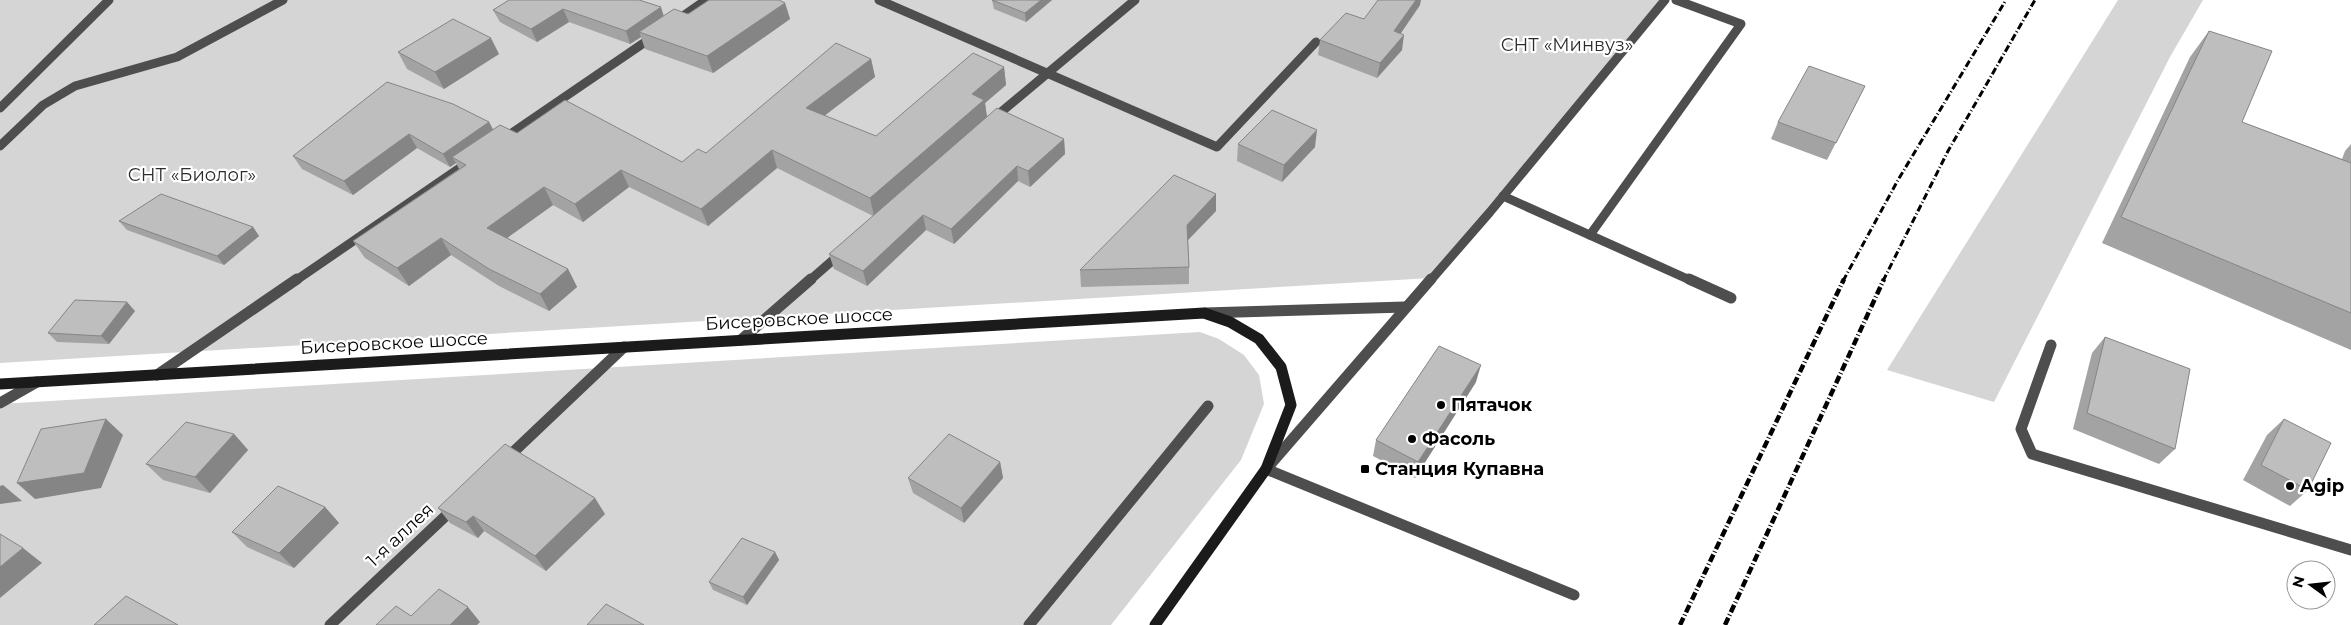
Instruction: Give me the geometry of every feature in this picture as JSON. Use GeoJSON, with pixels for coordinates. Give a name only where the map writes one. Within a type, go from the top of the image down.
{"type":"FeatureCollection","features":[{"type":"Feature","properties":{"kind":"main road","name":"Бисеровское шоссе"},"geometry":{"type":"LineString","coordinates":[[0,384],[1204,313],[1230,322],[1259,339],[1281,367],[1291,406],[1266,470],[1155,625]]}},
{"type":"Feature","properties":{"kind":"street"},"geometry":{"type":"LineString","coordinates":[[0,108],[109,0]]}},
{"type":"Feature","properties":{"kind":"street"},"geometry":{"type":"LineString","coordinates":[[0,146],[43,105],[74,86],[177,57],[283,0]]}},
{"type":"Feature","properties":{"kind":"street"},"geometry":{"type":"LineString","coordinates":[[493,145],[706,0]]}},
{"type":"Feature","properties":{"kind":"street"},"geometry":{"type":"LineString","coordinates":[[879,0],[1217,147],[1316,42]]}},
{"type":"Feature","properties":{"kind":"street"},"geometry":{"type":"LineString","coordinates":[[987,125],[1046,73],[1135,0]]}},
{"type":"Feature","properties":{"kind":"street"},"geometry":{"type":"LineString","coordinates":[[1574,595],[1266,470],[1405,307],[1503,196],[1664,0]]}},
{"type":"Feature","properties":{"kind":"street"},"geometry":{"type":"LineString","coordinates":[[1590,235],[1741,24],[1676,0]]}},
{"type":"Feature","properties":{"kind":"street"},"geometry":{"type":"LineString","coordinates":[[156,375],[477,156]]}},
{"type":"Feature","properties":{"kind":"street"},"geometry":{"type":"LineString","coordinates":[[1503,196],[1731,298]]}},
{"type":"Feature","properties":{"kind":"street"},"geometry":{"type":"LineString","coordinates":[[741,340],[846,248]]}},
{"type":"Feature","properties":{"kind":"street"},"geometry":{"type":"LineString","coordinates":[[1204,313],[1405,307]]}},
{"type":"Feature","properties":{"kind":"street"},"geometry":{"type":"LineString","coordinates":[[2051,345],[2021,429],[2032,454],[2351,550]]}},
{"type":"Feature","properties":{"kind":"street"},"geometry":{"type":"LineString","coordinates":[[495,469],[624,347]]}},
{"type":"Feature","properties":{"kind":"street"},"geometry":{"type":"LineString","coordinates":[[0,403],[37,382]]}},
{"type":"Feature","properties":{"kind":"street"},"geometry":{"type":"LineString","coordinates":[[1029,625],[1208,406]]}},
{"type":"Feature","properties":{"kind":"street","name":"1-я аллея"},"geometry":{"type":"LineString","coordinates":[[330,625],[459,503]]}},
{"type":"Feature","properties":{"kind":"green space","name":"СНТ «Биолог»"},"geometry":{"type":"Polygon","coordinates":[[[0,0],[1665,0],[1431,278],[0,363],[0,0]]]}},
{"type":"Feature","properties":{"kind":"green space"},"geometry":{"type":"Polygon","coordinates":[[[2118,0],[2203,0],[2170,57],[1994,402],[1887,370],[2118,0]]]}},
{"type":"Feature","properties":{"kind":"green space"},"geometry":{"type":"Polygon","coordinates":[[[1200,332],[1219,339],[1244,355],[1259,375],[1264,404],[1241,460],[1111,625],[0,625],[0,404],[1200,332]]]}},
{"type":"Feature","properties":{"kind":"building"},"geometry":{"type":"Polygon","coordinates":[[[509,0],[639,0],[661,7],[626,31],[563,9],[531,29],[493,10],[509,0]]]}},
{"type":"Feature","properties":{"kind":"building"},"geometry":{"type":"Polygon","coordinates":[[[709,0],[779,0],[785,3],[707,56],[639,32],[674,9],[688,14],[709,0]]]}},
{"type":"Feature","properties":{"kind":"building"},"geometry":{"type":"Polygon","coordinates":[[[992,0],[1041,0],[1025,13],[992,0]]]}},
{"type":"Feature","properties":{"kind":"building"},"geometry":{"type":"Polygon","coordinates":[[[1378,0],[1416,0],[1394,31],[1404,35],[1380,63],[1320,40],[1346,13],[1364,19],[1378,0]]]}},
{"type":"Feature","properties":{"kind":"building"},"geometry":{"type":"Polygon","coordinates":[[[453,19],[491,38],[435,72],[398,52],[453,19]]]}},
{"type":"Feature","properties":{"kind":"building"},"geometry":{"type":"Polygon","coordinates":[[[2209,31],[2272,51],[2242,122],[2351,163],[2351,313],[2121,217],[2209,31]]]}},
{"type":"Feature","properties":{"kind":"building"},"geometry":{"type":"Polygon","coordinates":[[[836,43],[871,59],[806,108],[876,136],[973,53],[1004,67],[972,94],[984,100],[870,198],[772,150],[701,209],[621,170],[575,204],[544,187],[487,228],[568,269],[540,294],[489,269],[441,238],[397,268],[353,241],[466,165],[452,157],[500,125],[517,133],[565,100],[682,162],[698,149],[706,153],[836,43]]]}},
{"type":"Feature","properties":{"kind":"building"},"geometry":{"type":"Polygon","coordinates":[[[1809,66],[1865,86],[1836,143],[1778,122],[1809,66]]]}},
{"type":"Feature","properties":{"kind":"building"},"geometry":{"type":"Polygon","coordinates":[[[387,82],[453,104],[489,122],[443,154],[409,134],[344,181],[293,156],[387,82]]]}},
{"type":"Feature","properties":{"kind":"building"},"geometry":{"type":"Polygon","coordinates":[[[997,108],[1064,139],[1028,171],[1017,166],[951,229],[923,215],[863,271],[829,254],[997,108]]]}},
{"type":"Feature","properties":{"kind":"building"},"geometry":{"type":"Polygon","coordinates":[[[1272,110],[1317,130],[1284,165],[1238,144],[1272,110]]]}},
{"type":"Feature","properties":{"kind":"building"},"geometry":{"type":"Polygon","coordinates":[[[1174,175],[1216,194],[1187,225],[1189,267],[1080,270],[1174,175]]]}},
{"type":"Feature","properties":{"kind":"building"},"geometry":{"type":"Polygon","coordinates":[[[161,194],[253,227],[217,256],[119,221],[161,194]]]}},
{"type":"Feature","properties":{"kind":"building"},"geometry":{"type":"Polygon","coordinates":[[[75,300],[127,302],[101,336],[48,333],[75,300]]]}},
{"type":"Feature","properties":{"kind":"building"},"geometry":{"type":"Polygon","coordinates":[[[2105,337],[2190,369],[2175,449],[2087,413],[2105,337]]]}},
{"type":"Feature","properties":{"kind":"building"},"geometry":{"type":"Polygon","coordinates":[[[1439,346],[1481,365],[1418,462],[1376,440],[1439,346]]]}},
{"type":"Feature","properties":{"kind":"building"},"geometry":{"type":"Polygon","coordinates":[[[106,419],[84,473],[17,483],[41,429],[106,419]]]}},
{"type":"Feature","properties":{"kind":"building"},"geometry":{"type":"Polygon","coordinates":[[[2284,419],[2331,443],[2308,490],[2261,465],[2284,419]]]}},
{"type":"Feature","properties":{"kind":"building"},"geometry":{"type":"Polygon","coordinates":[[[186,422],[234,434],[195,477],[146,464],[186,422]]]}},
{"type":"Feature","properties":{"kind":"building"},"geometry":{"type":"Polygon","coordinates":[[[949,434],[1000,462],[961,508],[908,478],[949,434]]]}},
{"type":"Feature","properties":{"kind":"building"},"geometry":{"type":"Polygon","coordinates":[[[505,444],[595,498],[535,556],[473,516],[466,522],[438,508],[505,444]]]}},
{"type":"Feature","properties":{"kind":"building"},"geometry":{"type":"Polygon","coordinates":[[[278,486],[325,507],[279,553],[232,532],[278,486]]]}},
{"type":"Feature","properties":{"kind":"building"},"geometry":{"type":"Polygon","coordinates":[[[0,534],[23,548],[0,567],[0,534]]]}},
{"type":"Feature","properties":{"kind":"building"},"geometry":{"type":"Polygon","coordinates":[[[742,538],[775,552],[743,597],[709,582],[742,538]]]}},
{"type":"Feature","properties":{"kind":"building"},"geometry":{"type":"Polygon","coordinates":[[[439,589],[468,607],[450,625],[376,625],[396,606],[411,616],[439,589]]]}},
{"type":"Feature","properties":{"kind":"building"},"geometry":{"type":"Polygon","coordinates":[[[126,596],[178,625],[94,625],[126,596]]]}},
{"type":"Feature","properties":{"kind":"building"},"geometry":{"type":"Polygon","coordinates":[[[606,604],[644,625],[587,625],[606,604]]]}},
{"type":"Feature","properties":{"kind":"railway"},"geometry":{"type":"LineString","coordinates":[[1843,280],[1898,180],[2006,0]]}},
{"type":"Feature","properties":{"kind":"railway"},"geometry":{"type":"LineString","coordinates":[[1884,279],[1948,151],[2035,0]]}},
{"type":"Feature","properties":{"kind":"railway"},"geometry":{"type":"LineString","coordinates":[[1725,625],[1884,279]]}},
{"type":"Feature","properties":{"kind":"railway"},"geometry":{"type":"LineString","coordinates":[[1680,625],[1843,280]]}},
{"type":"Feature","properties":{"kind":"place","name":"Пятачок"},"geometry":{"type":"Point","coordinates":[1441,405]}},
{"type":"Feature","properties":{"kind":"place","name":"Фасоль"},"geometry":{"type":"Point","coordinates":[1412,439]}},
{"type":"Feature","properties":{"kind":"place","name":"Станция Купавна"},"geometry":{"type":"Point","coordinates":[1365,469]}},
{"type":"Feature","properties":{"kind":"place","name":"Agip"},"geometry":{"type":"Point","coordinates":[2290,486]}},
{"type":"Feature","properties":{"kind":"park label","name":"СНТ «Минвуз»"},"geometry":{"type":"Point","coordinates":[1567,45]}}]}
